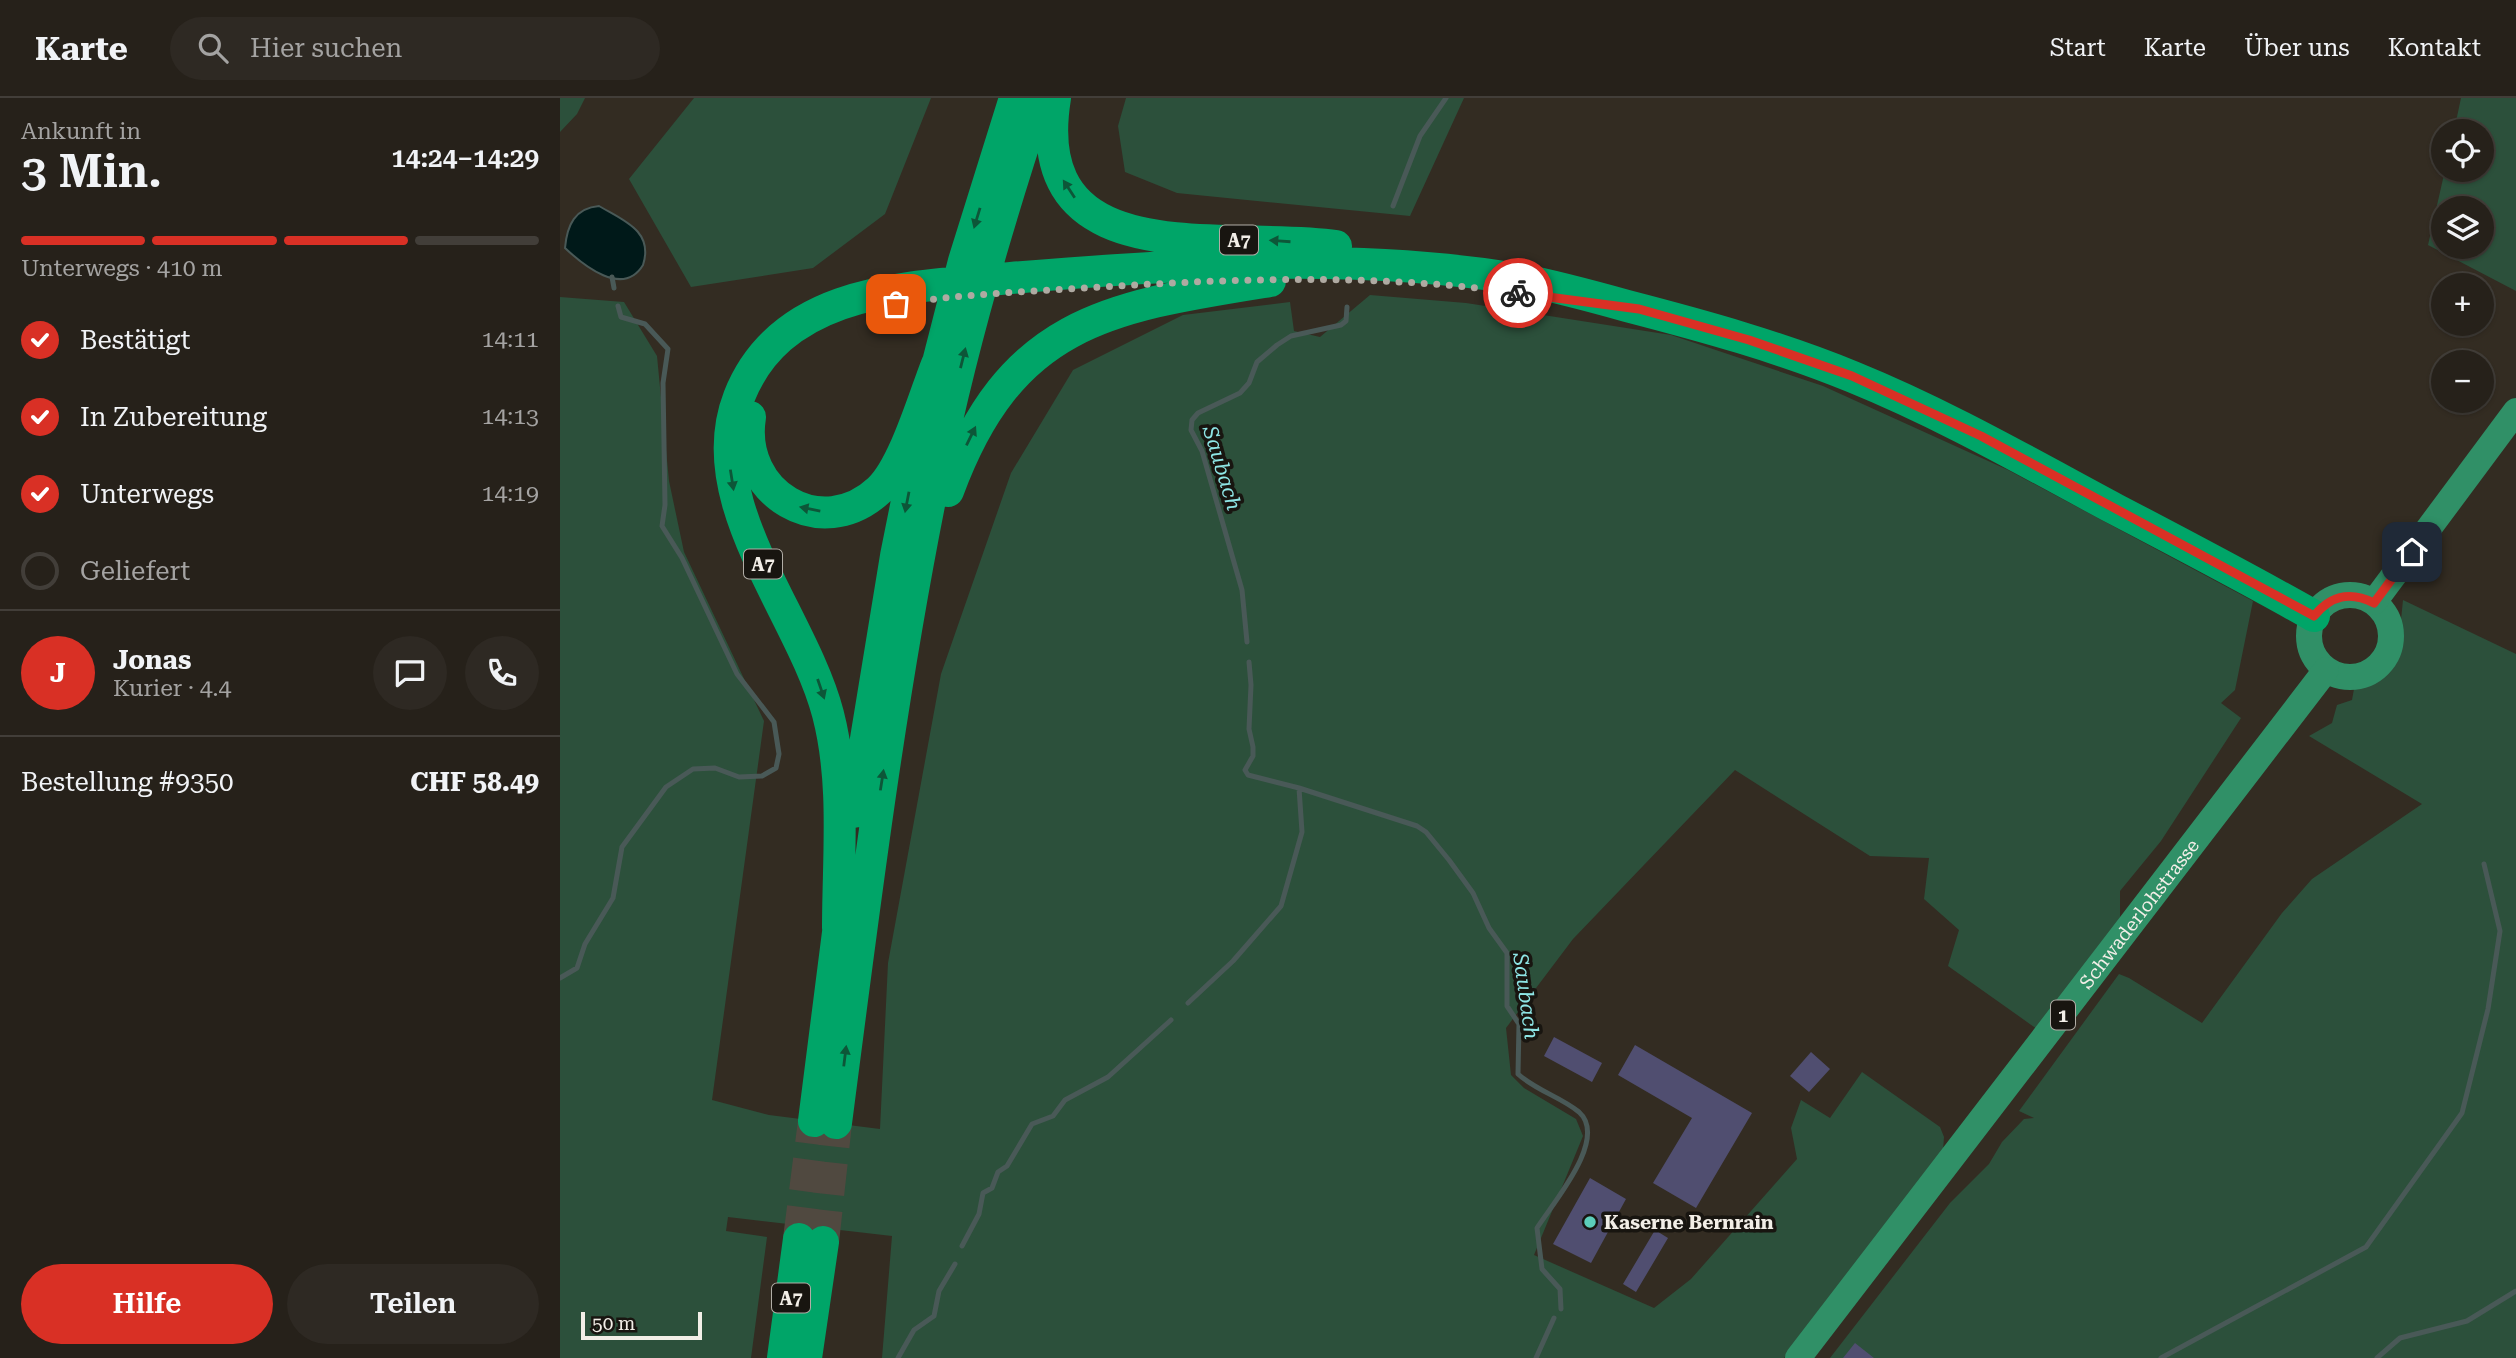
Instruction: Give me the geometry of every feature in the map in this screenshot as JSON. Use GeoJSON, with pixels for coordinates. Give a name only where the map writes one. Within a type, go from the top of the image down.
{"type":"FeatureCollection","features":[{"type":"Feature","properties":{"kind":"highway","name":"A7"},"geometry":{"type":"LineString","coordinates":[[838,928],[885,617],[937,363],[968,249],[1015,98]]}},
{"type":"Feature","properties":{"kind":"highway","name":"A7"},"geometry":{"type":"LineString","coordinates":[[1040,98],[996,235],[965,349],[935,473],[825,1122],[838,928],[838,780],[833,736],[811,663],[738,508],[730,463],[734,411],[748,377],[769,348],[806,319],[841,303],[898,296],[1030,284],[1296,264],[1429,269],[1516,279]]}},
{"type":"Feature","properties":{"kind":"highway","name":"A7"},"geometry":{"type":"LineString","coordinates":[[1055,98],[1053,150],[1064,181],[1085,209],[1118,229],[1169,238],[1326,245],[1516,279],[1639,309]]}},
{"type":"Feature","properties":{"kind":"highway","name":"A7"},"geometry":{"type":"LineString","coordinates":[[909,616],[946,498],[969,440],[1000,391],[1034,357],[1082,326],[1130,308],[1181,296],[1286,279]]}},
{"type":"Feature","properties":{"kind":"highway","name":"A7"},"geometry":{"type":"LineString","coordinates":[[1030,284],[1286,279],[1439,284],[1639,309]]}},
{"type":"Feature","properties":{"kind":"highway","name":"A7"},"geometry":{"type":"LineString","coordinates":[[898,296],[823,326],[801,339],[775,364],[757,393],[749,427],[750,454],[758,473],[776,495],[804,509],[839,511],[864,501],[880,489],[892,474],[937,363]]}},
{"type":"Feature","properties":{"kind":"highway"},"geometry":{"type":"LineString","coordinates":[[1639,309],[1797,355],[1897,396],[1981,436],[2314,616]]}},
{"type":"Feature","properties":{"kind":"highway","name":"A7"},"geometry":{"type":"LineString","coordinates":[[783,1358],[811,1240],[806,1358]]}},
{"type":"Feature","properties":{"kind":"main road"},"geometry":{"type":"LineString","coordinates":[[2374,603],[2516,411]]}},
{"type":"Feature","properties":{"kind":"main road"},"geometry":{"type":"LineString","coordinates":[[2348,595],[2374,603],[2383,611],[2392,632],[2388,654],[2379,666],[2353,678],[2326,670],[2311,651],[2309,627],[2314,616],[2334,598],[2348,595]]}},
{"type":"Feature","properties":{"kind":"main road","name":"Schwaderlohstrasse"},"geometry":{"type":"LineString","coordinates":[[1798,1358],[2326,670]]}},
{"type":"Feature","properties":{"kind":"green space"},"geometry":{"type":"Polygon","coordinates":[[[560,98],[585,98],[577,114],[560,132],[560,98]]]}},
{"type":"Feature","properties":{"kind":"green space"},"geometry":{"type":"Polygon","coordinates":[[[694,98],[931,98],[885,214],[813,268],[691,287],[629,179],[694,98]]]}},
{"type":"Feature","properties":{"kind":"green space"},"geometry":{"type":"Polygon","coordinates":[[[1126,98],[1464,98],[1410,216],[1177,193],[1125,172],[1118,126],[1126,98]]]}},
{"type":"Feature","properties":{"kind":"green space"},"geometry":{"type":"Polygon","coordinates":[[[2461,98],[2516,98],[2516,291],[2494,280],[2494,273],[2482,273],[2455,259],[2494,259],[2494,196],[2439,196],[2442,182],[2494,182],[2494,119],[2457,119],[2461,98]]]}},
{"type":"Feature","properties":{"kind":"green space"},"geometry":{"type":"Polygon","coordinates":[[[1370,295],[1466,303],[1671,335],[1823,386],[2008,470],[2253,601],[2235,690],[2221,703],[2241,718],[2161,841],[2120,891],[2120,920],[2037,1029],[1948,966],[1959,930],[1924,899],[1929,858],[1870,856],[1735,770],[1573,939],[1506,1028],[1511,1075],[1524,1088],[1576,1119],[1583,1136],[1534,1255],[1654,1308],[1691,1279],[1797,1159],[1791,1128],[1801,1100],[1830,1118],[1862,1072],[1940,1127],[1944,1137],[1943,1150],[1784,1358],[882,1358],[892,1236],[728,1217],[726,1231],[767,1237],[751,1358],[560,1358],[560,297],[624,302],[657,356],[669,481],[684,552],[764,721],[712,1100],[769,1115],[880,1129],[888,963],[941,674],[1011,473],[1073,370],[1183,315],[1290,302],[1294,331],[1320,337],[1370,295]]]}},
{"type":"Feature","properties":{"kind":"green space"},"geometry":{"type":"Polygon","coordinates":[[[2403,600],[2516,654],[2516,1358],[1830,1358],[1950,1203],[1989,1164],[2002,1142],[2024,1119],[2034,1118],[2019,1111],[2119,974],[2202,1023],[2282,913],[2312,879],[2422,804],[2309,736],[2332,723],[2337,705],[2352,700],[2354,689],[2388,663],[2400,631],[2403,600]]]}},
{"type":"Feature","properties":{"kind":"water"},"geometry":{"type":"Polygon","coordinates":[[[599,206],[634,228],[644,243],[643,265],[635,274],[625,279],[614,279],[592,270],[565,248],[570,225],[578,214],[599,206]]]}},
{"type":"Feature","properties":{"kind":"building"},"geometry":{"type":"Polygon","coordinates":[[[1554,1037],[1602,1063],[1592,1082],[1544,1056],[1554,1037]]]}},
{"type":"Feature","properties":{"kind":"building"},"geometry":{"type":"Polygon","coordinates":[[[1635,1045],[1752,1113],[1696,1208],[1653,1183],[1692,1118],[1618,1075],[1635,1045]]]}},
{"type":"Feature","properties":{"kind":"building"},"geometry":{"type":"Polygon","coordinates":[[[1811,1052],[1830,1069],[1809,1092],[1790,1076],[1811,1052]]]}},
{"type":"Feature","properties":{"kind":"building","name":"Kaserne Bernrain"},"geometry":{"type":"Polygon","coordinates":[[[1590,1178],[1626,1199],[1591,1263],[1553,1244],[1590,1178]]]}},
{"type":"Feature","properties":{"kind":"building"},"geometry":{"type":"Polygon","coordinates":[[[1655,1230],[1668,1238],[1636,1292],[1623,1284],[1655,1230]]]}},
{"type":"Feature","properties":{"kind":"building"},"geometry":{"type":"Polygon","coordinates":[[[1855,1343],[1874,1358],[1843,1358],[1855,1343]]]}},
{"type":"Feature","properties":{"kind":"waterway","name":"Saubach"},"geometry":{"type":"LineString","coordinates":[[1393,206],[1420,136],[1446,98]]}},
{"type":"Feature","properties":{"kind":"waterway"},"geometry":{"type":"LineString","coordinates":[[612,277],[614,288]]}},
{"type":"Feature","properties":{"kind":"waterway"},"geometry":{"type":"LineString","coordinates":[[560,978],[577,968],[585,944],[613,898],[622,847],[666,787],[693,769],[715,768],[739,777],[762,776],[776,768],[779,754],[774,722],[737,674],[682,558],[662,526],[665,505],[663,383],[668,349],[645,324],[621,317],[618,306]]}},
{"type":"Feature","properties":{"kind":"waterway","name":"Saubach"},"geometry":{"type":"LineString","coordinates":[[1247,642],[1242,590],[1202,451],[1191,430],[1192,420],[1198,413],[1240,393],[1249,383],[1257,362],[1291,336],[1341,325],[1346,321],[1347,307]]}},
{"type":"Feature","properties":{"kind":"waterway","name":"Saubach"},"geometry":{"type":"LineString","coordinates":[[1188,1003],[1233,961],[1281,906],[1302,832],[1299,788],[1248,775],[1245,770],[1253,756],[1249,729],[1249,662]]}},
{"type":"Feature","properties":{"kind":"waterway","name":"Saubach"},"geometry":{"type":"LineString","coordinates":[[1299,788],[1417,826],[1426,832],[1473,893],[1489,928],[1507,953],[1507,1006],[1519,1024],[1518,1074],[1579,1112],[1586,1124],[1587,1138],[1575,1171],[1537,1228],[1542,1269],[1560,1289],[1561,1309]]}},
{"type":"Feature","properties":{"kind":"waterway"},"geometry":{"type":"LineString","coordinates":[[2161,1358],[2366,1247],[2462,1113],[2488,1009],[2500,931],[2484,864]]}},
{"type":"Feature","properties":{"kind":"waterway"},"geometry":{"type":"LineString","coordinates":[[962,1246],[979,1214],[983,1193],[992,1188],[998,1172],[1007,1166],[1032,1124],[1053,1116],[1065,1100],[1108,1077],[1171,1020]]}},
{"type":"Feature","properties":{"kind":"waterway"},"geometry":{"type":"LineString","coordinates":[[898,1358],[914,1330],[934,1316],[939,1291],[955,1264]]}},
{"type":"Feature","properties":{"kind":"waterway"},"geometry":{"type":"LineString","coordinates":[[2377,1358],[2400,1338],[2467,1321],[2516,1291]]}},
{"type":"Feature","properties":{"kind":"waterway"},"geometry":{"type":"LineString","coordinates":[[1536,1358],[1554,1318]]}},
{"type":"Feature","properties":{"kind":"tunnel"},"geometry":{"type":"LineString","coordinates":[[799,1239],[814,1121]]}},
{"type":"Feature","properties":{"kind":"tunnel"},"geometry":{"type":"LineString","coordinates":[[823,1242],[836,1123]]}},
{"type":"Feature","properties":{"kind":"way so far"},"geometry":{"type":"LineString","coordinates":[[896,304],[1028,291],[1196,281],[1286,279],[1439,284],[1518,293]]}},
{"type":"Feature","properties":{"kind":"place","name":"Kaserne Bernrain"},"geometry":{"type":"Point","coordinates":[1590,1222]}},
{"type":"Feature","properties":{"kind":"route"},"geometry":{"type":"LineString","coordinates":[[1518,293],[1639,309],[1797,355],[1852,376],[1981,436],[2314,616],[2334,598],[2348,595],[2362,597],[2374,603],[2412,552]]}}]}
